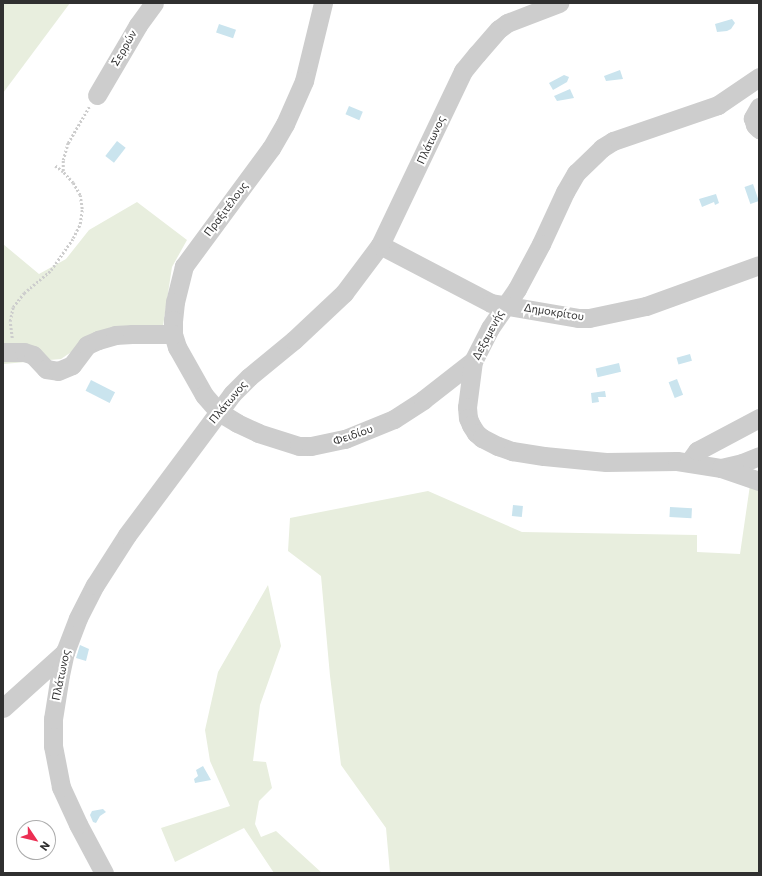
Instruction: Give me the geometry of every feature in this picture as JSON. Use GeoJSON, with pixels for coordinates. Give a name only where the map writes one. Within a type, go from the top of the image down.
{"type":"FeatureCollection","features":[{"type":"Feature","properties":{"kind":"street","name":"Σερρών"},"geometry":{"type":"LineString","coordinates":[[97,95],[138,25],[154,3]]}},
{"type":"Feature","properties":{"kind":"street","name":"Πραξιτέλους"},"geometry":{"type":"LineString","coordinates":[[219,412],[204,395],[182,357],[173,334],[175,302],[184,266],[271,148],[285,124],[304,81],[323,3]]}},
{"type":"Feature","properties":{"kind":"street","name":"Πλάτωνος"},"geometry":{"type":"LineString","coordinates":[[104,873],[69,806],[56,768],[53,746],[53,719],[56,694],[65,652],[78,618],[111,558],[219,412],[249,377],[294,340],[344,293],[380,245],[464,72],[499,29],[507,23],[555,4]]}},
{"type":"Feature","properties":{"kind":"street","name":"Δεξαμενής"},"geometry":{"type":"LineString","coordinates":[[759,76],[718,105],[625,135],[602,148],[576,173],[521,282],[490,328],[473,360],[466,407],[468,418],[476,433],[498,446],[522,452],[580,460],[689,462],[721,468],[742,463],[759,456]]}},
{"type":"Feature","properties":{"kind":"street"},"geometry":{"type":"LineString","coordinates":[[759,108],[753,118],[755,125],[759,129]]}},
{"type":"Feature","properties":{"kind":"street","name":"Δημοκρίτου"},"geometry":{"type":"LineString","coordinates":[[380,245],[491,303],[504,306],[522,307],[568,316],[589,318],[646,306],[759,265]]}},
{"type":"Feature","properties":{"kind":"street"},"geometry":{"type":"LineString","coordinates":[[9,352],[24,352],[33,356],[46,369],[58,371],[72,365],[87,345],[98,340],[127,334],[173,334]]}},
{"type":"Feature","properties":{"kind":"street","name":"Φειδίου"},"geometry":{"type":"LineString","coordinates":[[219,412],[258,433],[299,446],[332,442],[352,437],[394,419],[423,400],[473,360]]}},
{"type":"Feature","properties":{"kind":"street"},"geometry":{"type":"LineString","coordinates":[[689,462],[697,451],[759,418]]}},
{"type":"Feature","properties":{"kind":"street"},"geometry":{"type":"LineString","coordinates":[[721,468],[759,481]]}},
{"type":"Feature","properties":{"kind":"street"},"geometry":{"type":"LineString","coordinates":[[3,708],[65,652]]}},
{"type":"Feature","properties":{"kind":"path"},"geometry":{"type":"LineString","coordinates":[[63,172],[63,160],[68,143],[97,95]]}},
{"type":"Feature","properties":{"kind":"path"},"geometry":{"type":"LineString","coordinates":[[9,352],[11,335],[10,321],[13,307],[24,293],[51,270],[73,238],[80,224],[82,209],[80,195],[73,183],[63,172],[54,166]]}},
{"type":"Feature","properties":{"kind":"green space"},"geometry":{"type":"Polygon","coordinates":[[[3,3],[70,3],[3,93],[3,3]]]}},
{"type":"Feature","properties":{"kind":"green space"},"geometry":{"type":"Polygon","coordinates":[[[137,202],[187,240],[172,267],[163,326],[102,331],[61,359],[3,364],[3,244],[39,274],[66,259],[89,230],[137,202]]]}},
{"type":"Feature","properties":{"kind":"green space"},"geometry":{"type":"Polygon","coordinates":[[[750,485],[759,491],[759,873],[390,873],[386,828],[341,765],[330,676],[321,576],[288,551],[290,518],[428,491],[522,532],[697,535],[697,552],[740,554],[750,485]]]}},
{"type":"Feature","properties":{"kind":"green space"},"geometry":{"type":"Polygon","coordinates":[[[268,585],[281,646],[260,705],[253,761],[266,762],[272,788],[259,801],[255,824],[261,837],[276,831],[322,873],[274,873],[244,828],[175,862],[161,828],[230,806],[210,761],[205,730],[218,672],[268,585]]]}},
{"type":"Feature","properties":{"kind":"water"},"geometry":{"type":"Polygon","coordinates":[[[732,19],[735,23],[731,29],[717,32],[715,24],[732,19]]]}},
{"type":"Feature","properties":{"kind":"water"},"geometry":{"type":"Polygon","coordinates":[[[219,24],[236,30],[233,38],[216,33],[219,24]]]}},
{"type":"Feature","properties":{"kind":"water"},"geometry":{"type":"Polygon","coordinates":[[[620,70],[623,79],[606,81],[604,76],[620,70]]]}},
{"type":"Feature","properties":{"kind":"water"},"geometry":{"type":"Polygon","coordinates":[[[564,75],[569,77],[567,82],[553,90],[549,83],[564,75]]]}},
{"type":"Feature","properties":{"kind":"water"},"geometry":{"type":"Polygon","coordinates":[[[570,89],[574,98],[557,101],[554,96],[570,89]]]}},
{"type":"Feature","properties":{"kind":"water"},"geometry":{"type":"Polygon","coordinates":[[[349,106],[363,112],[359,120],[345,114],[349,106]]]}},
{"type":"Feature","properties":{"kind":"water"},"geometry":{"type":"Polygon","coordinates":[[[117,141],[126,148],[114,163],[105,156],[117,141]]]}},
{"type":"Feature","properties":{"kind":"water"},"geometry":{"type":"Polygon","coordinates":[[[753,184],[759,201],[750,204],[744,187],[753,184]]]}},
{"type":"Feature","properties":{"kind":"water"},"geometry":{"type":"Polygon","coordinates":[[[716,194],[719,203],[715,205],[714,202],[702,207],[699,199],[716,194]]]}},
{"type":"Feature","properties":{"kind":"water"},"geometry":{"type":"Polygon","coordinates":[[[690,354],[692,361],[678,365],[677,358],[690,354]]]}},
{"type":"Feature","properties":{"kind":"water"},"geometry":{"type":"Polygon","coordinates":[[[619,363],[621,372],[598,377],[596,368],[619,363]]]}},
{"type":"Feature","properties":{"kind":"water"},"geometry":{"type":"Polygon","coordinates":[[[677,379],[683,395],[675,398],[669,382],[677,379]]]}},
{"type":"Feature","properties":{"kind":"water"},"geometry":{"type":"Polygon","coordinates":[[[91,380],[115,392],[110,403],[86,391],[91,380]]]}},
{"type":"Feature","properties":{"kind":"water"},"geometry":{"type":"Polygon","coordinates":[[[605,391],[606,397],[598,397],[599,402],[592,403],[591,393],[605,391]]]}},
{"type":"Feature","properties":{"kind":"water"},"geometry":{"type":"Polygon","coordinates":[[[513,505],[523,506],[522,517],[512,516],[513,505]]]}},
{"type":"Feature","properties":{"kind":"water"},"geometry":{"type":"Polygon","coordinates":[[[670,507],[692,508],[691,518],[669,517],[670,507]]]}},
{"type":"Feature","properties":{"kind":"water"},"geometry":{"type":"Polygon","coordinates":[[[80,645],[89,649],[86,661],[76,658],[80,645]]]}},
{"type":"Feature","properties":{"kind":"water"},"geometry":{"type":"Polygon","coordinates":[[[203,766],[211,780],[195,783],[194,779],[198,776],[196,770],[203,766]]]}},
{"type":"Feature","properties":{"kind":"water"},"geometry":{"type":"Polygon","coordinates":[[[103,809],[106,812],[100,816],[96,823],[93,822],[90,815],[92,811],[103,809]]]}}]}
